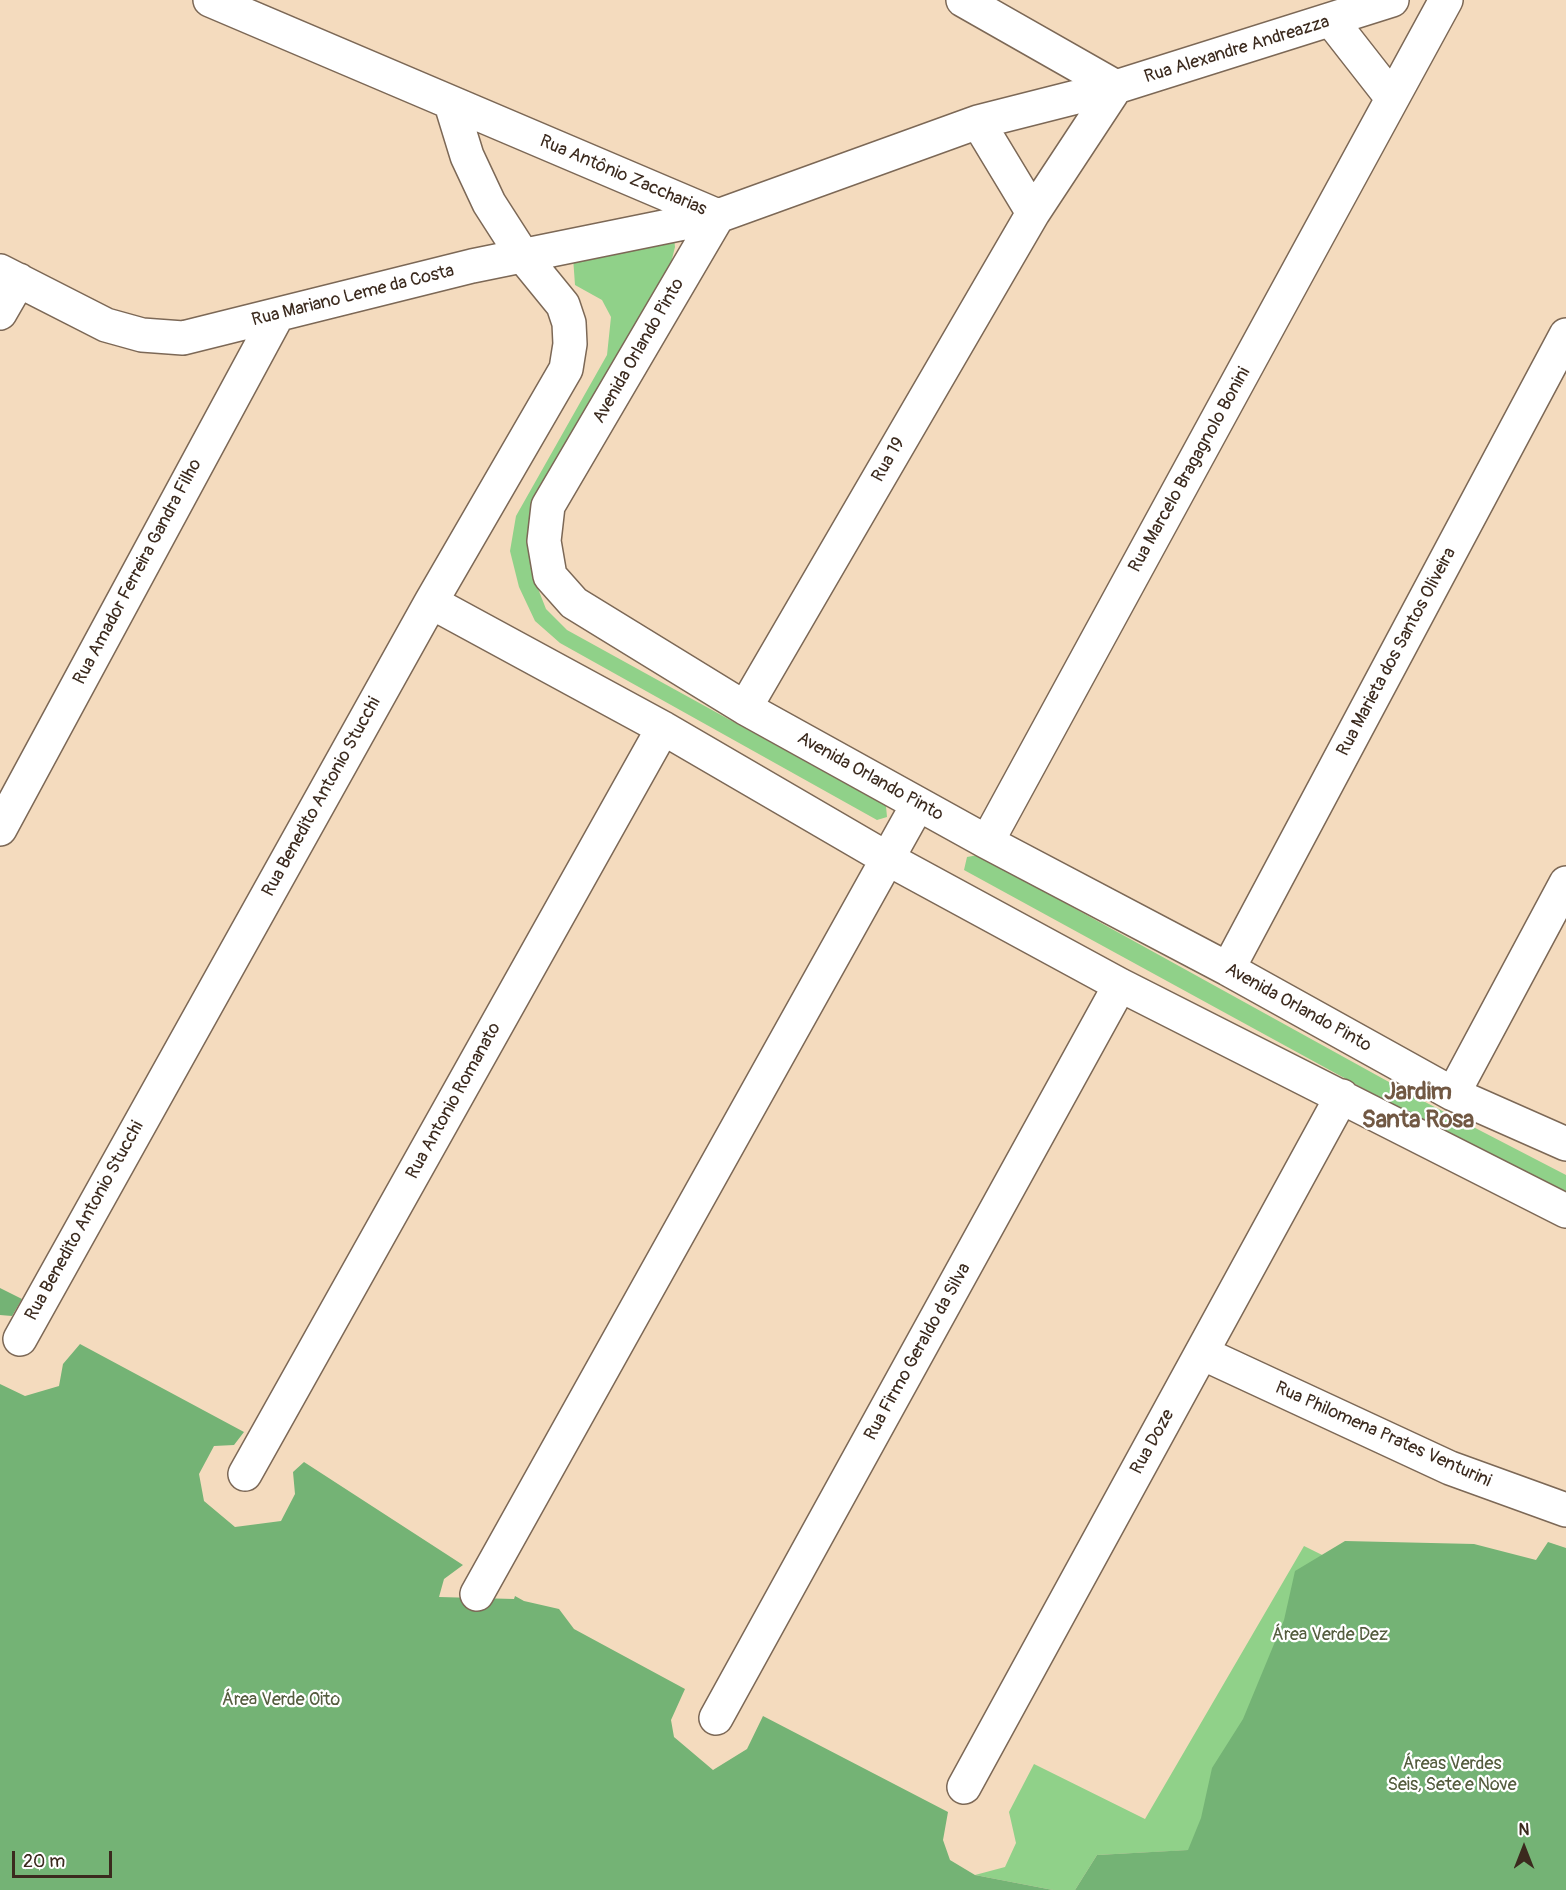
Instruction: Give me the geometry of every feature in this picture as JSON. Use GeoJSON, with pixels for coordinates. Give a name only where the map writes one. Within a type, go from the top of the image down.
{"type":"FeatureCollection","features":[{"type":"Feature","properties":{"kind":"street","name":"Rua Antônio Zaccharias"},"geometry":{"type":"LineString","coordinates":[[210,0],[717,216],[978,122],[1116,87]]}},
{"type":"Feature","properties":{"kind":"street"},"geometry":{"type":"LineString","coordinates":[[963,0],[1116,87]]}},
{"type":"Feature","properties":{"kind":"street","name":"Rua Alexandre Andreazza"},"geometry":{"type":"LineString","coordinates":[[1116,87],[1392,0]]}},
{"type":"Feature","properties":{"kind":"street","name":"Rua Marcelo Bragagnolo Bonini"},"geometry":{"type":"LineString","coordinates":[[987,842],[1446,0]]}},
{"type":"Feature","properties":{"kind":"street"},"geometry":{"type":"LineString","coordinates":[[1331,20],[1392,98]]}},
{"type":"Feature","properties":{"kind":"street","name":"Rua 19"},"geometry":{"type":"LineString","coordinates":[[745,708],[1033,213],[1116,87]]}},
{"type":"Feature","properties":{"kind":"street","name":"Rua Benedito Antonio Stucchi"},"geometry":{"type":"LineString","coordinates":[[20,1339],[431,602],[566,369],[570,344],[569,323],[563,305],[523,255],[489,203],[467,156],[450,104]]}},
{"type":"Feature","properties":{"kind":"street"},"geometry":{"type":"LineString","coordinates":[[978,122],[1033,213]]}},
{"type":"Feature","properties":{"kind":"street","name":"Avenida Orlando Pinto"},"geometry":{"type":"LineString","coordinates":[[717,216],[548,506],[544,541],[550,576],[573,603],[745,708],[987,842],[1228,969],[1453,1094],[1566,1143]]}},
{"type":"Feature","properties":{"kind":"street","name":"Rua Mariano Leme da Costa"},"geometry":{"type":"LineString","coordinates":[[9,276],[106,325],[142,335],[183,338],[523,255],[717,216]]}},
{"type":"Feature","properties":{"kind":"street"},"geometry":{"type":"LineString","coordinates":[[0,313],[9,276]]}},
{"type":"Feature","properties":{"kind":"street","name":"Rua Amador Ferreira Gandra Filho"},"geometry":{"type":"LineString","coordinates":[[0,829],[277,316]]}},
{"type":"Feature","properties":{"kind":"street","name":"Rua Marieta dos Santos Oliveira"},"geometry":{"type":"LineString","coordinates":[[1228,969],[1566,335]]}},
{"type":"Feature","properties":{"kind":"street"},"geometry":{"type":"LineString","coordinates":[[431,602],[663,728],[888,859],[1120,985],[1566,1211]]}},
{"type":"Feature","properties":{"kind":"street","name":"Rua Antonio Romanato"},"geometry":{"type":"LineString","coordinates":[[245,1474],[663,728]]}},
{"type":"Feature","properties":{"kind":"street"},"geometry":{"type":"LineString","coordinates":[[477,1594],[918,804]]}},
{"type":"Feature","properties":{"kind":"street"},"geometry":{"type":"LineString","coordinates":[[1453,1094],[1566,883]]}},
{"type":"Feature","properties":{"kind":"street","name":"Rua Firmo Geraldo da Silva"},"geometry":{"type":"LineString","coordinates":[[717,1718],[1120,985]]}},
{"type":"Feature","properties":{"kind":"street","name":"Rua Doze"},"geometry":{"type":"LineString","coordinates":[[963,1787],[1342,1096]]}},
{"type":"Feature","properties":{"kind":"street","name":"Rua Philomena Prates Venturini"},"geometry":{"type":"LineString","coordinates":[[1202,1353],[1450,1468],[1566,1510]]}},
{"type":"Feature","properties":{"kind":"green space"},"geometry":{"type":"Polygon","coordinates":[[[673,228],[675,247],[670,267],[529,530],[529,556],[535,581],[546,609],[567,630],[886,806],[887,817],[877,820],[560,643],[535,621],[519,587],[510,551],[516,516],[607,355],[611,317],[602,300],[575,285],[573,257],[673,228]]]}},
{"type":"Feature","properties":{"kind":"green space"},"geometry":{"type":"Polygon","coordinates":[[[978,855],[1427,1103],[1566,1175],[1566,1195],[1421,1120],[964,870],[967,857],[978,855]]]}},
{"type":"Feature","properties":{"kind":"green space"},"geometry":{"type":"Polygon","coordinates":[[[0,1288],[22,1299],[12,1316],[0,1315],[0,1288]]]}},
{"type":"Feature","properties":{"kind":"green space","name":"Área Verde Oito"},"geometry":{"type":"Polygon","coordinates":[[[80,1344],[244,1432],[234,1445],[214,1446],[199,1474],[204,1501],[235,1527],[281,1521],[295,1494],[293,1472],[304,1462],[463,1565],[444,1579],[439,1597],[514,1599],[515,1596],[524,1601],[559,1609],[574,1629],[685,1689],[671,1720],[674,1737],[713,1770],[747,1749],[763,1716],[948,1812],[943,1840],[950,1860],[975,1875],[1053,1890],[0,1890],[0,1384],[25,1396],[59,1386],[63,1364],[80,1344]]]}},
{"type":"Feature","properties":{"kind":"green space","name":"Áreas Verdes Seis, Sete e Nove"},"geometry":{"type":"Polygon","coordinates":[[[1345,1541],[1474,1544],[1536,1560],[1548,1542],[1566,1548],[1566,1890],[1075,1890],[1097,1855],[1188,1850],[1201,1818],[1212,1768],[1243,1719],[1284,1620],[1295,1571],[1345,1541]]]}},
{"type":"Feature","properties":{"kind":"green space","name":"Área Verde Dez"},"geometry":{"type":"Polygon","coordinates":[[[1304,1546],[1488,1637],[1209,1849],[1097,1855],[1075,1890],[1053,1890],[975,1875],[1005,1867],[1016,1843],[1009,1812],[1034,1764],[1145,1819],[1304,1546]]]}},
{"type":"Feature","properties":{"kind":"district","name":"Jardim Santa Rosa"},"geometry":{"type":"Point","coordinates":[1418,1107]}}]}
